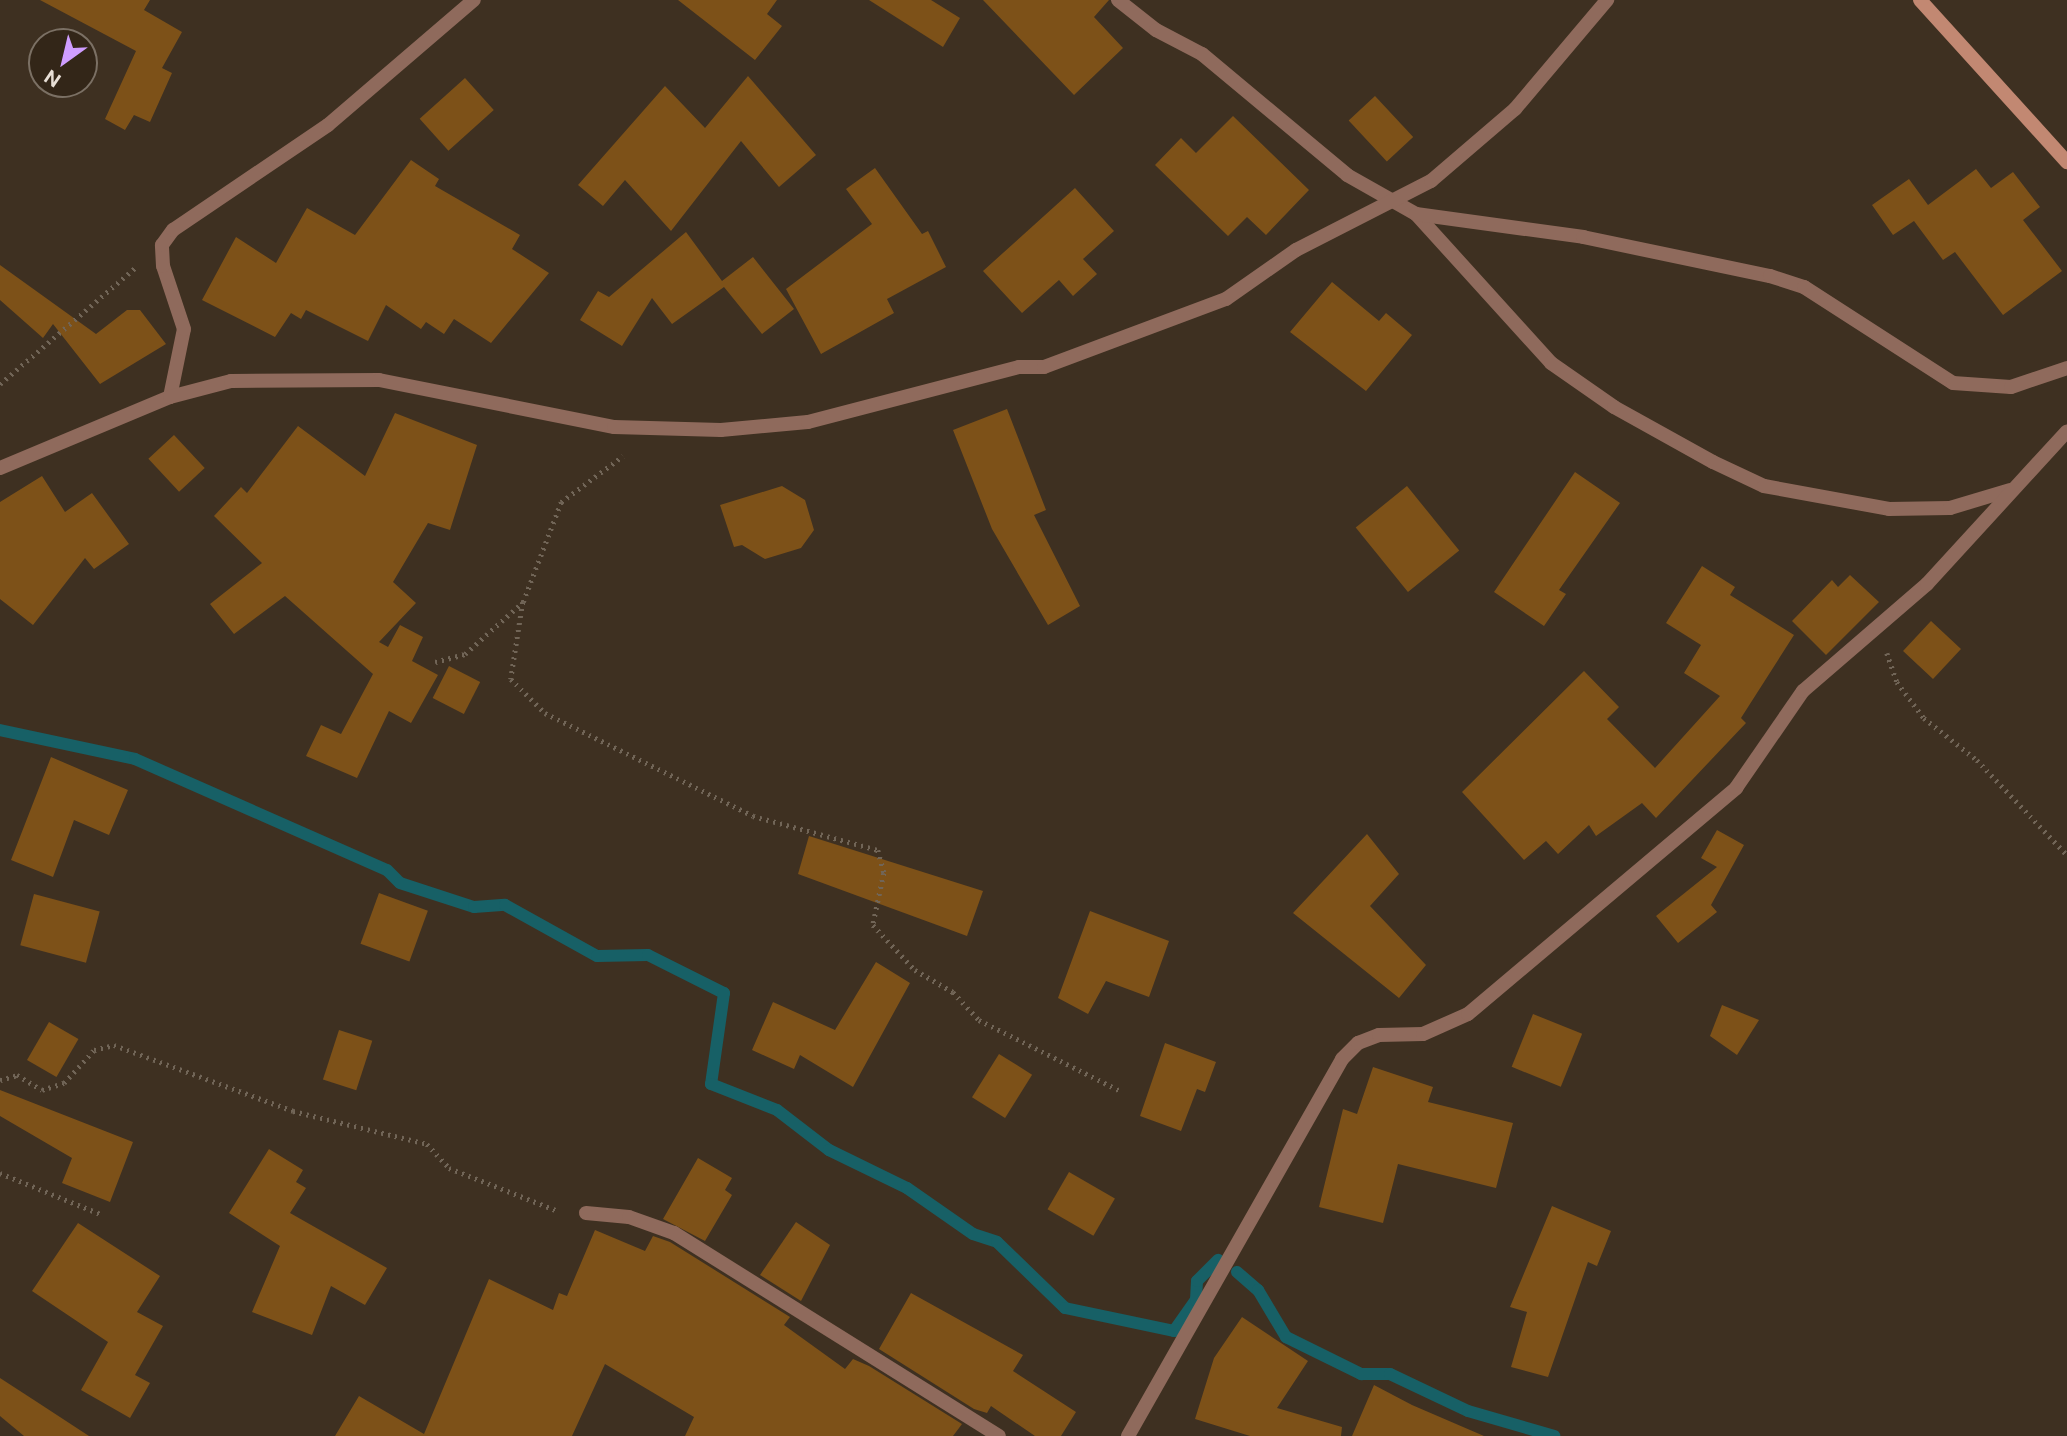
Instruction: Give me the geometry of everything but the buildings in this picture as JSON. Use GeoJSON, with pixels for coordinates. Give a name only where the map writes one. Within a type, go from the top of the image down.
{"type":"FeatureCollection","features":[{"type":"Feature","properties":{"kind":"street"},"geometry":{"type":"LineString","coordinates":[[170,397],[184,329],[162,245],[173,230],[390,76],[474,0]]}},
{"type":"Feature","properties":{"kind":"street"},"geometry":{"type":"LineString","coordinates":[[1118,0],[1156,30],[1202,54],[1347,175],[1416,214],[1716,261],[1804,286],[1953,383],[2011,387],[2067,368]]}},
{"type":"Feature","properties":{"kind":"street"},"geometry":{"type":"LineString","coordinates":[[0,467],[170,397],[231,381],[304,376],[379,380],[614,427],[721,430],[807,422],[1018,368],[1044,367],[1226,299],[1387,199],[1431,181],[1474,149],[1607,0]]}},
{"type":"Feature","properties":{"kind":"street"},"geometry":{"type":"LineString","coordinates":[[1920,0],[2067,162]]}},
{"type":"Feature","properties":{"kind":"street"},"geometry":{"type":"LineString","coordinates":[[1416,214],[1551,363],[1614,407],[1764,486],[1889,509],[1950,508],[2011,490]]}},
{"type":"Feature","properties":{"kind":"street"},"geometry":{"type":"LineString","coordinates":[[1128,1436],[1342,1059],[1357,1043],[1379,1035],[1444,1027],[1543,954],[1736,788],[1803,691],[1950,561],[2011,490],[2067,431]]}},
{"type":"Feature","properties":{"kind":"street"},"geometry":{"type":"LineString","coordinates":[[586,1213],[629,1217],[674,1233],[999,1436]]}},
{"type":"Feature","properties":{"kind":"path"},"geometry":{"type":"LineString","coordinates":[[0,384],[162,245]]}},
{"type":"Feature","properties":{"kind":"path"},"geometry":{"type":"LineString","coordinates":[[627,454],[561,502],[523,601],[511,679],[545,713],[753,816],[878,850],[884,873],[873,926],[915,970],[953,992],[979,1020],[1121,1091]]}},
{"type":"Feature","properties":{"kind":"path"},"geometry":{"type":"LineString","coordinates":[[435,662],[465,654],[523,601]]}},
{"type":"Feature","properties":{"kind":"path"},"geometry":{"type":"LineString","coordinates":[[1883,621],[1897,682],[1924,718],[1977,760],[2067,855]]}},
{"type":"Feature","properties":{"kind":"path"},"geometry":{"type":"LineString","coordinates":[[0,1080],[18,1075],[41,1090],[64,1083],[94,1051],[114,1045],[293,1111],[427,1144],[449,1168],[558,1211],[586,1213]]}},
{"type":"Feature","properties":{"kind":"path"},"geometry":{"type":"LineString","coordinates":[[0,1173],[103,1215]]}},
{"type":"Feature","properties":{"kind":"waterway"},"geometry":{"type":"LineString","coordinates":[[0,730],[135,759],[387,870],[400,883],[474,907],[505,905],[597,956],[648,955],[724,993],[711,1084],[777,1110],[829,1150],[907,1188],[973,1234],[997,1242],[1065,1308],[1174,1331],[1196,1300],[1197,1281],[1218,1260]]}},
{"type":"Feature","properties":{"kind":"waterway"},"geometry":{"type":"LineString","coordinates":[[1237,1272],[1258,1290],[1286,1337],[1361,1374],[1390,1374],[1468,1411],[1554,1436]]}}]}
